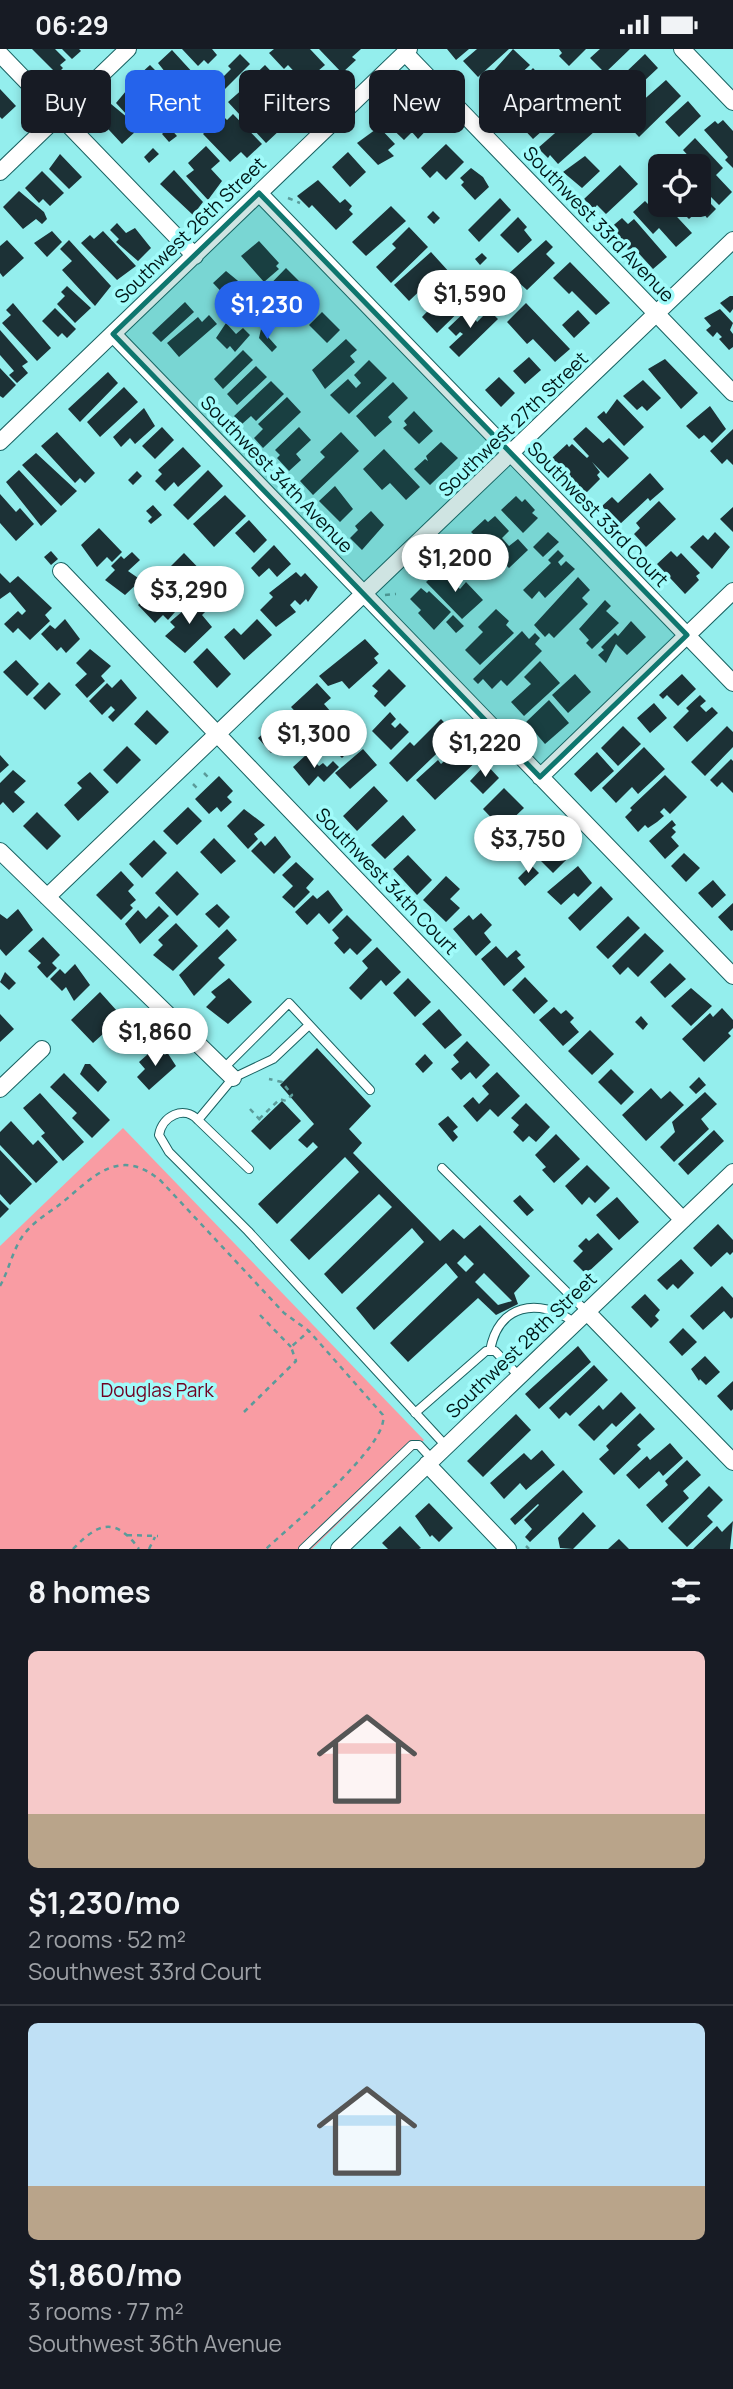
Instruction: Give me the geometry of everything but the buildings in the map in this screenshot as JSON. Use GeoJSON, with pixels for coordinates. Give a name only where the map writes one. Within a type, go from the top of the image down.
{"type":"FeatureCollection","features":[{"type":"Feature","properties":{"kind":"street"},"geometry":{"type":"LineString","coordinates":[[106,70],[128,49]]}},
{"type":"Feature","properties":{"kind":"street"},"geometry":{"type":"LineString","coordinates":[[682,49],[733,102]]}},
{"type":"Feature","properties":{"kind":"street","name":"Southwest 26th Street"},"geometry":{"type":"LineString","coordinates":[[0,442],[407,51]]}},
{"type":"Feature","properties":{"kind":"street","name":"Southwest 33rd Avenue"},"geometry":{"type":"LineString","coordinates":[[407,51],[733,393]]}},
{"type":"Feature","properties":{"kind":"street"},"geometry":{"type":"LineString","coordinates":[[0,54],[21,75]]}},
{"type":"Feature","properties":{"kind":"street"},"geometry":{"type":"LineString","coordinates":[[0,172],[41,133]]}},
{"type":"Feature","properties":{"kind":"street"},"geometry":{"type":"LineString","coordinates":[[77,133],[195,256]]}},
{"type":"Feature","properties":{"kind":"street","name":"Southwest 33rd Court"},"geometry":{"type":"LineString","coordinates":[[259,193],[733,683]]}},
{"type":"Feature","properties":{"kind":"street","name":"Southwest 27th Street"},"geometry":{"type":"LineString","coordinates":[[47,897],[512,455],[733,240]]}},
{"type":"Feature","properties":{"kind":"street","name":"Southwest 34th Avenue"},"geometry":{"type":"LineString","coordinates":[[113,334],[733,975]]}},
{"type":"Feature","properties":{"kind":"street","name":"Southwest 34th Court"},"geometry":{"type":"LineString","coordinates":[[61,571],[683,1220]]}},
{"type":"Feature","properties":{"kind":"street"},"geometry":{"type":"LineString","coordinates":[[540,776],[733,591]]}},
{"type":"Feature","properties":{"kind":"street"},"geometry":{"type":"LineString","coordinates":[[0,851],[228,1073]]}},
{"type":"Feature","properties":{"kind":"street"},"geometry":{"type":"LineString","coordinates":[[0,1089],[42,1049]]}},
{"type":"Feature","properties":{"kind":"street","name":"Southwest 28th Street"},"geometry":{"type":"LineString","coordinates":[[339,1549],[518,1375],[733,1173]]}},
{"type":"Feature","properties":{"kind":"street"},"geometry":{"type":"LineString","coordinates":[[586,1311],[733,1462]]}},
{"type":"Feature","properties":{"kind":"street"},"geometry":{"type":"LineString","coordinates":[[429,1462],[508,1549]]}},
{"type":"Feature","properties":{"kind":"lane"},"geometry":{"type":"LineString","coordinates":[[198,1120],[228,1073],[289,1003],[370,1090]]}},
{"type":"Feature","properties":{"kind":"lane"},"geometry":{"type":"LineString","coordinates":[[228,1073],[273,1059],[309,1025]]}},
{"type":"Feature","properties":{"kind":"lane"},"geometry":{"type":"LineString","coordinates":[[248,1169],[192,1114],[173,1114],[159,1132],[163,1144],[248,1231],[446,1446]]}},
{"type":"Feature","properties":{"kind":"lane"},"geometry":{"type":"LineString","coordinates":[[442,1168],[586,1311]]}},
{"type":"Feature","properties":{"kind":"lane"},"geometry":{"type":"LineString","coordinates":[[490,1351],[498,1325],[514,1312],[547,1308],[574,1322]]}},
{"type":"Feature","properties":{"kind":"lane"},"geometry":{"type":"LineString","coordinates":[[415,1413],[480,1355],[490,1351],[495,1351],[518,1375]]}},
{"type":"Feature","properties":{"kind":"lane"},"geometry":{"type":"LineString","coordinates":[[303,1549],[412,1445],[419,1445],[429,1462]]}},
{"type":"Feature","properties":{"kind":"path"},"geometry":{"type":"LineString","coordinates":[[288,198],[300,203]]}},
{"type":"Feature","properties":{"kind":"path"},"geometry":{"type":"LineString","coordinates":[[656,296],[659,282]]}},
{"type":"Feature","properties":{"kind":"path"},"geometry":{"type":"LineString","coordinates":[[385,595],[396,594]]}},
{"type":"Feature","properties":{"kind":"path"},"geometry":{"type":"LineString","coordinates":[[204,773],[211,780]]}},
{"type":"Feature","properties":{"kind":"path"},"geometry":{"type":"LineString","coordinates":[[193,783],[200,791]]}},
{"type":"Feature","properties":{"kind":"path"},"geometry":{"type":"LineString","coordinates":[[250,1109],[260,1120],[280,1099],[286,1101],[292,1095],[282,1082],[269,1079]]}},
{"type":"Feature","properties":{"kind":"path"},"geometry":{"type":"LineString","coordinates":[[0,1286],[19,1242],[32,1225],[95,1173],[111,1167],[127,1166],[144,1170],[161,1181],[284,1313],[309,1331],[379,1408],[385,1423],[359,1460],[266,1549]]}},
{"type":"Feature","properties":{"kind":"path"},"geometry":{"type":"LineString","coordinates":[[244,1412],[296,1361],[291,1347],[260,1315]]}},
{"type":"Feature","properties":{"kind":"path"},"geometry":{"type":"LineString","coordinates":[[291,1347],[309,1331]]}},
{"type":"Feature","properties":{"kind":"path"},"geometry":{"type":"LineString","coordinates":[[73,1549],[90,1532],[100,1527],[116,1528],[127,1535],[139,1549]]}},
{"type":"Feature","properties":{"kind":"path"},"geometry":{"type":"LineString","coordinates":[[127,1535],[157,1537],[149,1549]]}},
{"type":"Feature","properties":{"kind":"highlighted area"},"geometry":{"type":"Polygon","coordinates":[[[259,193],[687,635],[540,777],[113,334],[259,193]]]}},
{"type":"Feature","properties":{"kind":"green space","name":"Douglas Park"},"geometry":{"type":"Polygon","coordinates":[[[123,1128],[424,1440],[312,1549],[0,1549],[0,1246],[123,1128]]]}}]}
